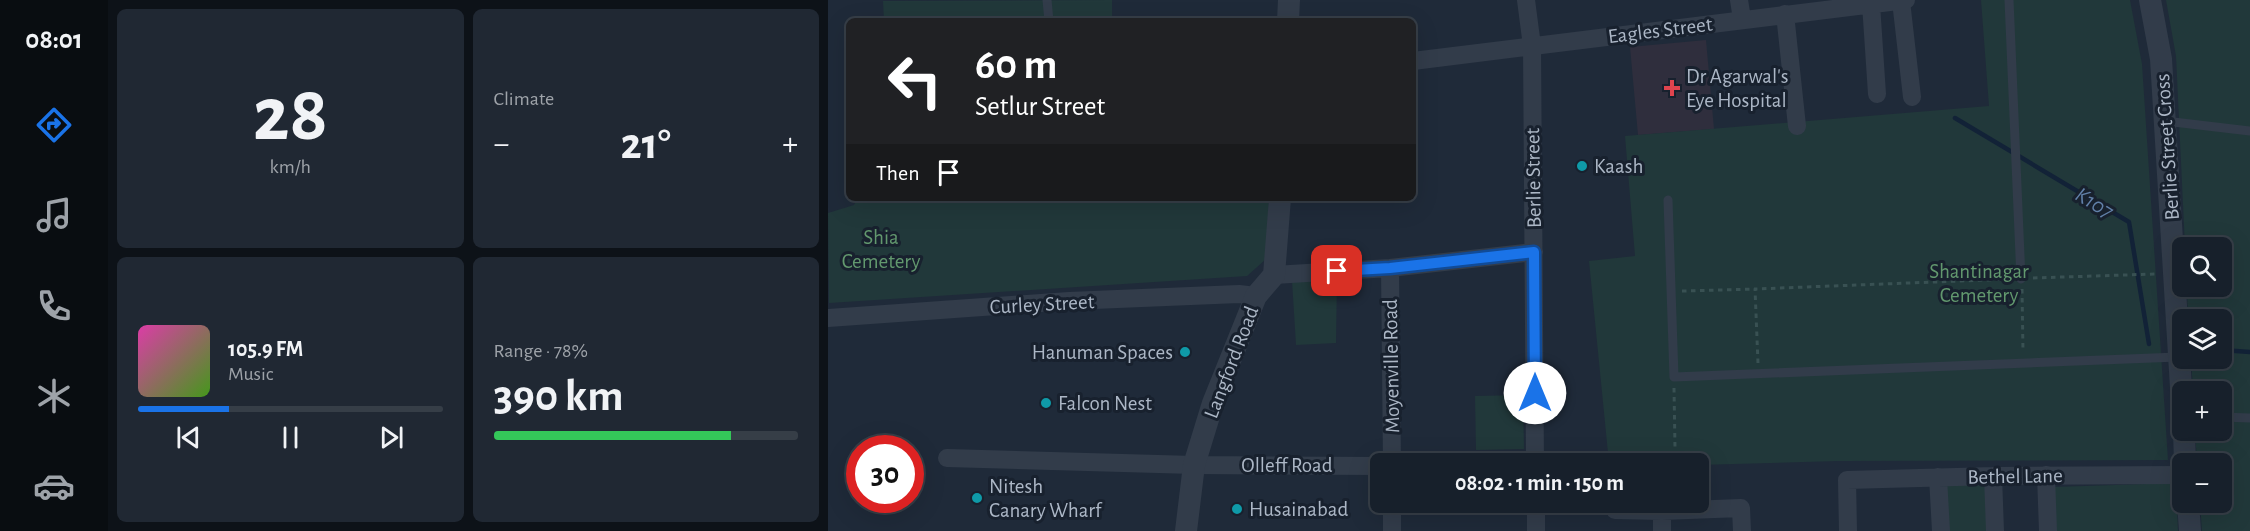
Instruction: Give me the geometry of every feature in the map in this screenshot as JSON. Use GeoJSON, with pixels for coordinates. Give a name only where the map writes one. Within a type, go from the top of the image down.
{"type":"FeatureCollection","features":[{"type":"Feature","properties":{"kind":"street"},"geometry":{"type":"LineString","coordinates":[[1288,18],[1289,0]]}},
{"type":"Feature","properties":{"kind":"street","name":"Berlie Street"},"geometry":{"type":"LineString","coordinates":[[1526,0],[1532,46],[1535,453]]}},
{"type":"Feature","properties":{"kind":"street"},"geometry":{"type":"LineString","coordinates":[[1739,0],[1742,19]]}},
{"type":"Feature","properties":{"kind":"street","name":"Eagles Street"},"geometry":{"type":"LineString","coordinates":[[1416,61],[1906,0]]}},
{"type":"Feature","properties":{"kind":"street","name":"Berlie Street Cross"},"geometry":{"type":"LineString","coordinates":[[2150,0],[2161,59],[2173,237]]}},
{"type":"Feature","properties":{"kind":"street"},"geometry":{"type":"LineString","coordinates":[[1901,1],[1912,97]]}},
{"type":"Feature","properties":{"kind":"street"},"geometry":{"type":"LineString","coordinates":[[1871,4],[1876,94]]}},
{"type":"Feature","properties":{"kind":"street"},"geometry":{"type":"LineString","coordinates":[[1785,14],[1797,126]]}},
{"type":"Feature","properties":{"kind":"street"},"geometry":{"type":"LineString","coordinates":[[1280,201],[1274,275],[1390,268],[1534,252]]}},
{"type":"Feature","properties":{"kind":"street","name":"Moyenville Road"},"geometry":{"type":"LineString","coordinates":[[1390,268],[1392,453]]}},
{"type":"Feature","properties":{"kind":"street","name":"Langford Road"},"geometry":{"type":"LineString","coordinates":[[1185,531],[1194,465],[1213,403],[1256,296],[1274,275]]}},
{"type":"Feature","properties":{"kind":"street","name":"Curley Street"},"geometry":{"type":"LineString","coordinates":[[828,318],[1080,301],[1239,294],[1256,296]]}},
{"type":"Feature","properties":{"kind":"street","name":"Olleff Road"},"geometry":{"type":"LineString","coordinates":[[948,458],[1194,465],[1370,465]]}},
{"type":"Feature","properties":{"kind":"street"},"geometry":{"type":"LineString","coordinates":[[2046,475],[2048,531]]}},
{"type":"Feature","properties":{"kind":"street","name":"Bethel Lane"},"geometry":{"type":"LineString","coordinates":[[1848,531],[1847,480],[2046,475],[2172,475]]}},
{"type":"Feature","properties":{"kind":"street"},"geometry":{"type":"LineString","coordinates":[[1993,476],[1995,531]]}},
{"type":"Feature","properties":{"kind":"street"},"geometry":{"type":"LineString","coordinates":[[1938,477],[1941,531]]}},
{"type":"Feature","properties":{"kind":"street"},"geometry":{"type":"LineString","coordinates":[[1709,509],[1741,508],[1742,531]]}},
{"type":"Feature","properties":{"kind":"street"},"geometry":{"type":"LineString","coordinates":[[1392,513],[1392,531]]}},
{"type":"Feature","properties":{"kind":"street"},"geometry":{"type":"LineString","coordinates":[[1536,513],[1536,531]]}},
{"type":"Feature","properties":{"kind":"street"},"geometry":{"type":"LineString","coordinates":[[1662,513],[1662,531]]}},
{"type":"Feature","properties":{"kind":"street"},"geometry":{"type":"LineString","coordinates":[[2189,513],[2190,531]]}},
{"type":"Feature","properties":{"kind":"lane"},"geometry":{"type":"LineString","coordinates":[[1047,0],[1048,18]]}},
{"type":"Feature","properties":{"kind":"lane"},"geometry":{"type":"LineString","coordinates":[[2009,0],[2021,279]]}},
{"type":"Feature","properties":{"kind":"lane"},"geometry":{"type":"LineString","coordinates":[[2165,121],[2250,131]]}},
{"type":"Feature","properties":{"kind":"lane"},"geometry":{"type":"LineString","coordinates":[[1668,200],[1674,377],[2172,357]]}},
{"type":"Feature","properties":{"kind":"lane"},"geometry":{"type":"LineString","coordinates":[[2232,417],[2250,418]]}},
{"type":"Feature","properties":{"kind":"path"},"geometry":{"type":"LineString","coordinates":[[1671,291],[2172,273]]}},
{"type":"Feature","properties":{"kind":"path"},"geometry":{"type":"LineString","coordinates":[[2021,279],[2023,363]]}},
{"type":"Feature","properties":{"kind":"path"},"geometry":{"type":"LineString","coordinates":[[1755,289],[1759,373]]}},
{"type":"Feature","properties":{"kind":"path"},"geometry":{"type":"LineString","coordinates":[[1674,377],[1675,448]]}},
{"type":"Feature","properties":{"kind":"shaded area","name":"Dr Agarwal's Eye Hospital"},"geometry":{"type":"Polygon","coordinates":[[[1706,40],[1714,129],[1638,135],[1630,47],[1706,40]]]}},
{"type":"Feature","properties":{"kind":"green space"},"geometry":{"type":"Polygon","coordinates":[[[1112,0],[1112,18],[884,18],[883,1],[1112,0]]]}},
{"type":"Feature","properties":{"kind":"green space","name":"Shantinagar Cemetery"},"geometry":{"type":"Polygon","coordinates":[[[1981,0],[2130,0],[2142,64],[2168,460],[1838,461],[1709,465],[1709,453],[1608,453],[1589,261],[1635,256],[1625,136],[1989,106],[1981,0]]]}},
{"type":"Feature","properties":{"kind":"green space"},"geometry":{"type":"Polygon","coordinates":[[[2166,0],[2250,0],[2250,531],[2202,531],[2201,513],[2232,513],[2232,453],[2196,453],[2196,441],[2232,441],[2232,381],[2192,381],[2192,369],[2232,369],[2232,309],[2188,309],[2187,297],[2232,297],[2232,237],[2185,237],[2176,56],[2166,0]]]}},
{"type":"Feature","properties":{"kind":"green space","name":"Shia Cemetery"},"geometry":{"type":"Polygon","coordinates":[[[856,201],[1269,201],[1266,259],[1247,276],[829,303],[828,213],[854,205],[856,201]]]}},
{"type":"Feature","properties":{"kind":"green space"},"geometry":{"type":"Polygon","coordinates":[[[1337,278],[1336,343],[1296,345],[1292,281],[1337,278]]]}},
{"type":"Feature","properties":{"kind":"green space"},"geometry":{"type":"Polygon","coordinates":[[[1523,395],[1524,449],[1476,450],[1475,396],[1523,395]]]}},
{"type":"Feature","properties":{"kind":"green space"},"geometry":{"type":"Polygon","coordinates":[[[1989,480],[1991,531],[1945,531],[1943,482],[1989,480]]]}},
{"type":"Feature","properties":{"kind":"green space"},"geometry":{"type":"Polygon","coordinates":[[[2172,483],[2172,513],[2177,513],[2178,531],[2056,531],[2054,487],[2172,483]]]}},
{"type":"Feature","properties":{"kind":"waterway","name":"K107"},"geometry":{"type":"LineString","coordinates":[[1955,118],[2129,222],[2149,344]]}},
{"type":"Feature","properties":{"kind":"waterway","name":"K107"},"geometry":{"type":"LineString","coordinates":[[2232,351],[2250,352]]}},
{"type":"Feature","properties":{"kind":"place","name":"Dr Agarwal's Eye Hospital"},"geometry":{"type":"Point","coordinates":[1672,88]}},
{"type":"Feature","properties":{"kind":"place","name":"Kaash"},"geometry":{"type":"Point","coordinates":[1582,166]}},
{"type":"Feature","properties":{"kind":"place","name":"Hanuman Spaces"},"geometry":{"type":"Point","coordinates":[1185,352]}},
{"type":"Feature","properties":{"kind":"place","name":"Falcon Nest"},"geometry":{"type":"Point","coordinates":[1046,403]}},
{"type":"Feature","properties":{"kind":"place","name":"Nitesh Canary Wharf"},"geometry":{"type":"Point","coordinates":[977,498]}},
{"type":"Feature","properties":{"kind":"place","name":"Husainabad"},"geometry":{"type":"Point","coordinates":[1237,509]}},
{"type":"Feature","properties":{"kind":"route"},"geometry":{"type":"LineString","coordinates":[[1337,271],[1390,268],[1534,252],[1535,393]]}}]}
